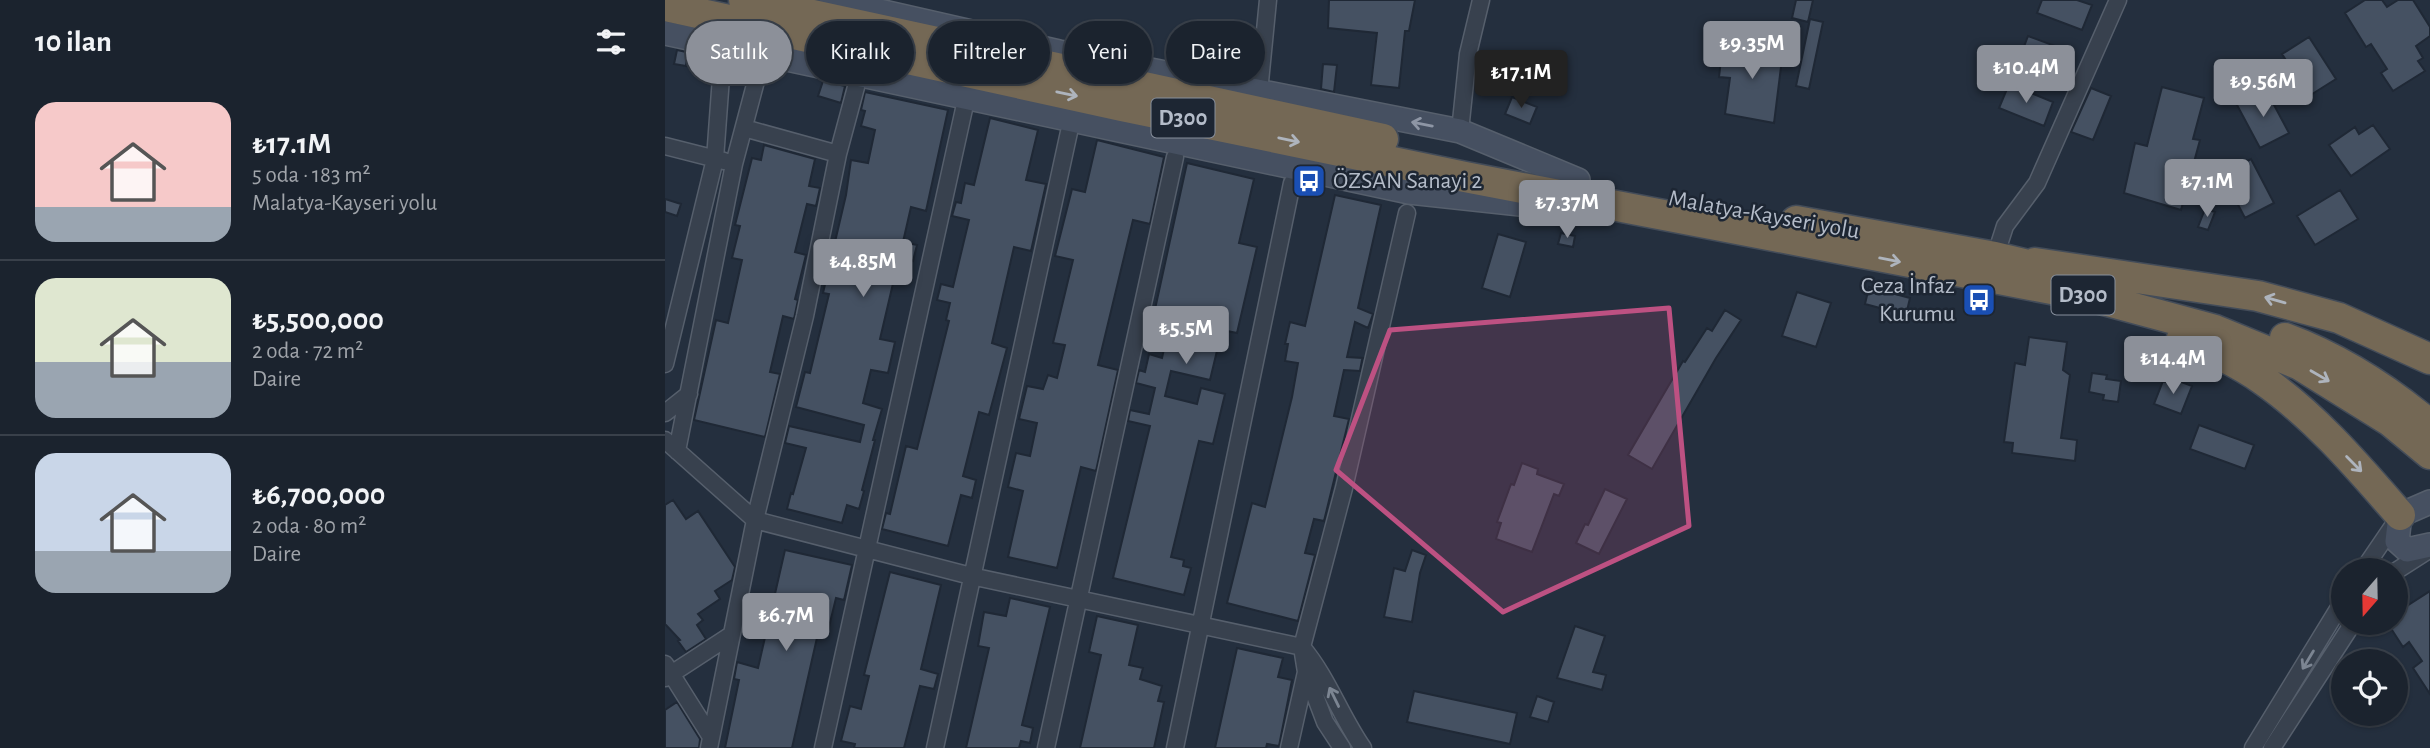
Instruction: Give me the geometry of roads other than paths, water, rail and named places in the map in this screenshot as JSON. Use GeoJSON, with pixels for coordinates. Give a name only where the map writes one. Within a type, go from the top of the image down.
{"type":"FeatureCollection","features":[{"type":"Feature","properties":{"kind":"highway","name":"D300"},"geometry":{"type":"LineString","coordinates":[[665,6],[727,21]]}},
{"type":"Feature","properties":{"kind":"highway","name":"Malatya-Kayseri yolu"},"geometry":{"type":"LineString","coordinates":[[792,33],[1995,257],[2203,307],[2306,345],[2347,366],[2398,398],[2430,425]]}},
{"type":"Feature","properties":{"kind":"highway","name":"D300"},"geometry":{"type":"LineString","coordinates":[[792,47],[1135,108],[1703,224],[2093,297],[2215,330],[2300,365],[2391,421],[2430,454]]}},
{"type":"Feature","properties":{"kind":"highway"},"geometry":{"type":"LineString","coordinates":[[1995,257],[2258,296],[2339,318],[2430,359]]}},
{"type":"Feature","properties":{"kind":"highway"},"geometry":{"type":"LineString","coordinates":[[2093,297],[2219,355],[2263,380],[2302,412],[2400,515]]}},
{"type":"Feature","properties":{"kind":"street"},"geometry":{"type":"LineString","coordinates":[[831,0],[1059,52],[1460,131],[1578,180]]}},
{"type":"Feature","properties":{"kind":"street"},"geometry":{"type":"LineString","coordinates":[[1259,92],[1268,0]]}},
{"type":"Feature","properties":{"kind":"street"},"geometry":{"type":"LineString","coordinates":[[1460,131],[1468,54],[1481,0]]}},
{"type":"Feature","properties":{"kind":"street"},"geometry":{"type":"LineString","coordinates":[[1995,257],[2005,226],[2037,183],[2118,0]]}},
{"type":"Feature","properties":{"kind":"street"},"geometry":{"type":"LineString","coordinates":[[665,33],[686,30]]}},
{"type":"Feature","properties":{"kind":"street"},"geometry":{"type":"LineString","coordinates":[[665,364],[715,159],[724,84]]}},
{"type":"Feature","properties":{"kind":"street"},"geometry":{"type":"LineString","coordinates":[[755,84],[734,164],[689,394],[671,446],[755,520],[971,576],[1302,647],[1319,667],[1347,724],[1363,748]]}},
{"type":"Feature","properties":{"kind":"street"},"geometry":{"type":"LineString","coordinates":[[710,743],[755,520],[805,316],[838,154],[856,87]]}},
{"type":"Feature","properties":{"kind":"street"},"geometry":{"type":"LineString","coordinates":[[823,748],[964,109]]}},
{"type":"Feature","properties":{"kind":"street"},"geometry":{"type":"LineString","coordinates":[[744,128],[838,154]]}},
{"type":"Feature","properties":{"kind":"street"},"geometry":{"type":"LineString","coordinates":[[935,748],[1069,132]]}},
{"type":"Feature","properties":{"kind":"street"},"geometry":{"type":"LineString","coordinates":[[665,146],[734,164]]}},
{"type":"Feature","properties":{"kind":"street"},"geometry":{"type":"LineString","coordinates":[[1046,748],[1175,158]]}},
{"type":"Feature","properties":{"kind":"street"},"geometry":{"type":"LineString","coordinates":[[1175,748],[1292,183]]}},
{"type":"Feature","properties":{"kind":"street"},"geometry":{"type":"LineString","coordinates":[[1342,748],[1325,722],[1306,672],[1302,647],[1344,488],[1407,213]]}},
{"type":"Feature","properties":{"kind":"street"},"geometry":{"type":"LineString","coordinates":[[688,271],[715,261]]}},
{"type":"Feature","properties":{"kind":"street"},"geometry":{"type":"LineString","coordinates":[[688,271],[708,298]]}},
{"type":"Feature","properties":{"kind":"street"},"geometry":{"type":"LineString","coordinates":[[665,413],[689,394]]}},
{"type":"Feature","properties":{"kind":"street"},"geometry":{"type":"LineString","coordinates":[[2371,558],[2400,515],[2430,502]]}},
{"type":"Feature","properties":{"kind":"street"},"geometry":{"type":"LineString","coordinates":[[2400,515],[2397,541],[2407,550],[2430,547]]}},
{"type":"Feature","properties":{"kind":"street"},"geometry":{"type":"LineString","coordinates":[[2408,563],[2430,547]]}},
{"type":"Feature","properties":{"kind":"street"},"geometry":{"type":"LineString","coordinates":[[2253,748],[2331,621]]}},
{"type":"Feature","properties":{"kind":"street"},"geometry":{"type":"LineString","coordinates":[[710,743],[667,672],[731,635]]}},
{"type":"Feature","properties":{"kind":"street"},"geometry":{"type":"LineString","coordinates":[[2272,748],[2345,635]]}},
{"type":"Feature","properties":{"kind":"street"},"geometry":{"type":"LineString","coordinates":[[1289,748],[1306,672]]}},
{"type":"Feature","properties":{"kind":"place","name":"ÖZSAN Sanayi 2"},"geometry":{"type":"Point","coordinates":[1309,181]}},
{"type":"Feature","properties":{"kind":"place","name":"Ceza İnfaz Kurumu"},"geometry":{"type":"Point","coordinates":[1979,300]}}]}
